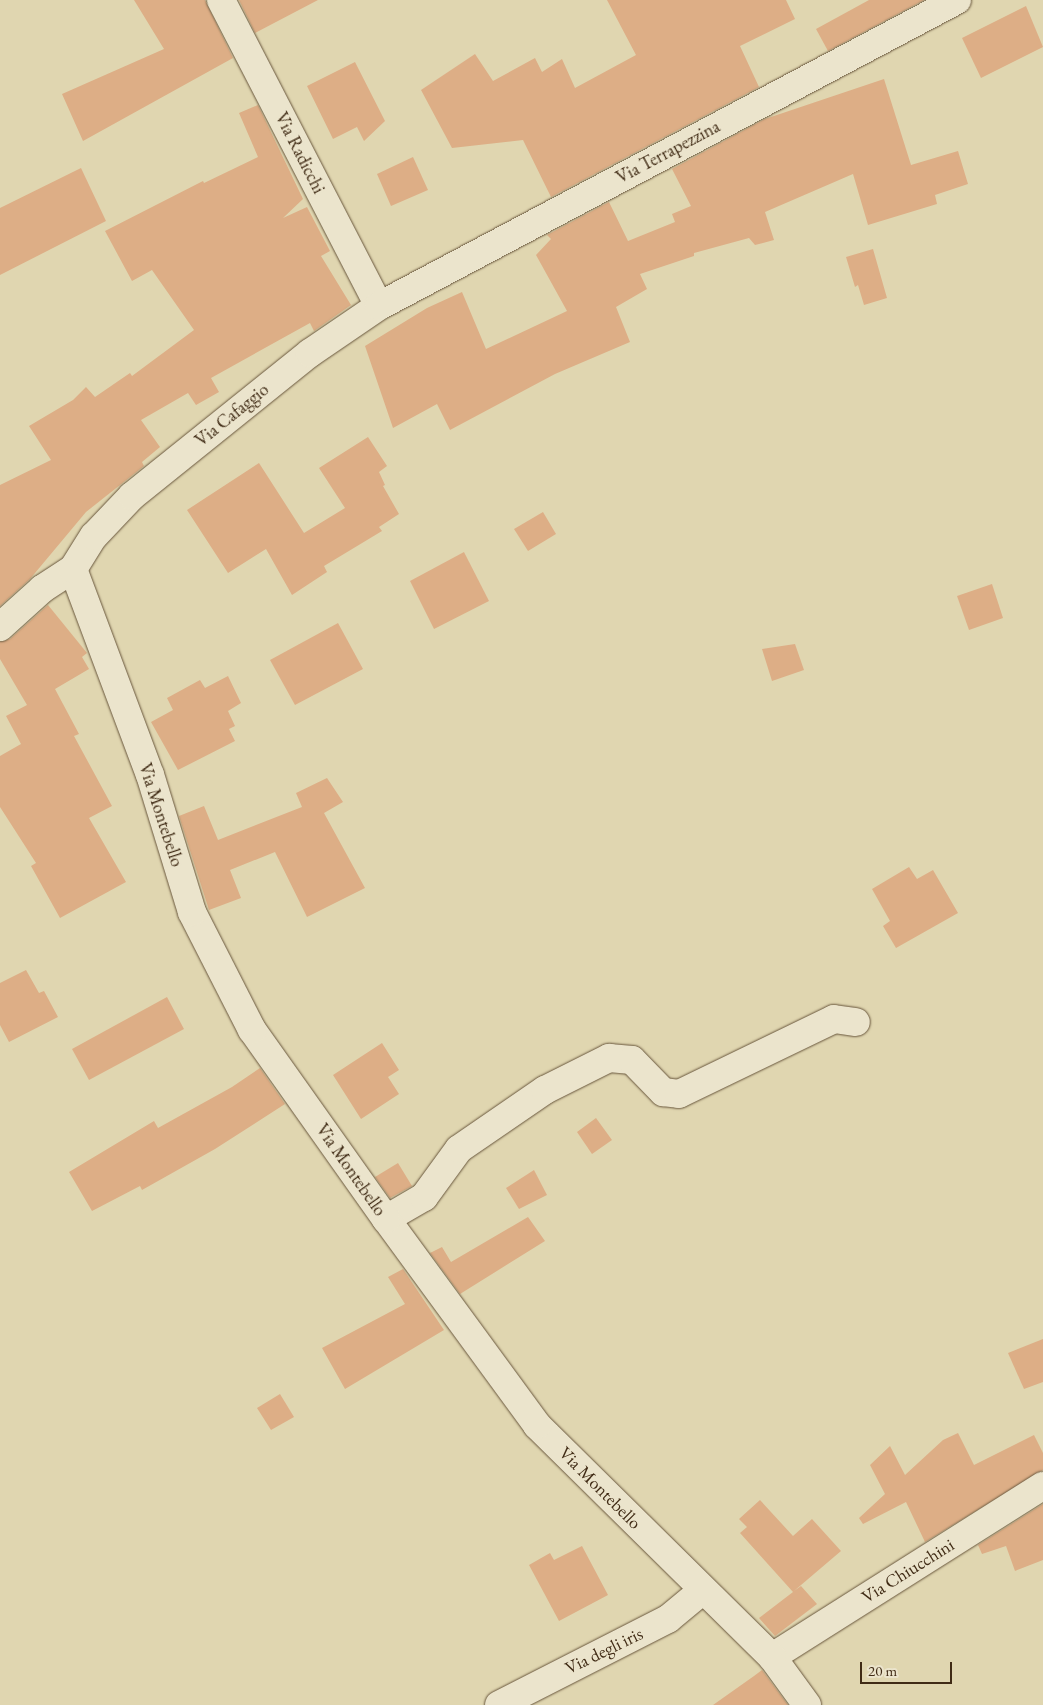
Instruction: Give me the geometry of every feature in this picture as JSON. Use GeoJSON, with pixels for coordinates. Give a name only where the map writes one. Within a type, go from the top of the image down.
{"type":"FeatureCollection","features":[{"type":"Feature","properties":{"kind":"street","name":"Via Radicchi"},"geometry":{"type":"LineString","coordinates":[[221,0],[379,306]]}},
{"type":"Feature","properties":{"kind":"street","name":"Via Terrapezzina"},"geometry":{"type":"LineString","coordinates":[[379,306],[957,0]]}},
{"type":"Feature","properties":{"kind":"street","name":"Via Cafaggio"},"geometry":{"type":"LineString","coordinates":[[73,569],[94,536],[132,496],[310,352],[379,306]]}},
{"type":"Feature","properties":{"kind":"street"},"geometry":{"type":"LineString","coordinates":[[0,627],[42,589],[73,569]]}},
{"type":"Feature","properties":{"kind":"street","name":"Via Montebello"},"geometry":{"type":"LineString","coordinates":[[73,569],[150,775],[192,912],[252,1030],[386,1219],[538,1425],[772,1657],[807,1705]]}},
{"type":"Feature","properties":{"kind":"street"},"geometry":{"type":"LineString","coordinates":[[386,1219],[424,1197],[459,1149],[545,1090],[608,1058],[632,1060],[663,1092],[680,1094],[834,1019],[856,1022]]}},
{"type":"Feature","properties":{"kind":"street","name":"Via Chiucchini"},"geometry":{"type":"LineString","coordinates":[[772,1657],[1043,1486]]}},
{"type":"Feature","properties":{"kind":"street","name":"Via degli iris"},"geometry":{"type":"LineString","coordinates":[[499,1705],[668,1619],[703,1590]]}},
{"type":"Feature","properties":{"kind":"building"},"geometry":{"type":"Polygon","coordinates":[[[134,0],[205,0],[233,58],[83,141],[62,94],[164,49],[134,0]]]}},
{"type":"Feature","properties":{"kind":"building"},"geometry":{"type":"Polygon","coordinates":[[[239,0],[318,0],[255,33],[239,0]]]}},
{"type":"Feature","properties":{"kind":"building"},"geometry":{"type":"Polygon","coordinates":[[[607,0],[786,0],[795,19],[740,46],[759,87],[551,197],[523,140],[452,148],[421,90],[475,54],[493,81],[535,58],[542,72],[562,59],[575,88],[636,55],[607,0]]]}},
{"type":"Feature","properties":{"kind":"building"},"geometry":{"type":"Polygon","coordinates":[[[869,0],[924,0],[828,51],[816,29],[869,0]]]}},
{"type":"Feature","properties":{"kind":"building"},"geometry":{"type":"Polygon","coordinates":[[[1026,6],[1043,47],[981,78],[962,38],[1026,6]]]}},
{"type":"Feature","properties":{"kind":"building"},"geometry":{"type":"Polygon","coordinates":[[[355,62],[385,121],[364,141],[357,127],[333,139],[307,86],[355,62]]]}},
{"type":"Feature","properties":{"kind":"building"},"geometry":{"type":"Polygon","coordinates":[[[884,79],[911,165],[958,151],[968,184],[935,195],[937,204],[868,225],[853,174],[765,212],[774,240],[755,245],[749,238],[694,253],[694,256],[640,274],[647,289],[616,307],[630,342],[555,374],[450,430],[437,404],[393,428],[365,346],[427,308],[462,292],[486,349],[567,311],[536,255],[551,239],[547,235],[609,202],[628,241],[675,222],[672,214],[691,206],[672,169],[765,119],[884,79]]]}},
{"type":"Feature","properties":{"kind":"building"},"geometry":{"type":"Polygon","coordinates":[[[258,105],[303,199],[283,218],[307,207],[330,251],[321,256],[351,305],[314,331],[310,323],[211,378],[219,392],[196,405],[188,393],[141,420],[160,447],[142,462],[144,466],[86,512],[30,579],[0,606],[0,485],[51,460],[29,426],[73,400],[86,387],[95,397],[130,373],[132,376],[194,330],[152,270],[132,281],[105,231],[203,181],[204,183],[258,157],[239,113],[258,105]]]}},
{"type":"Feature","properties":{"kind":"building"},"geometry":{"type":"Polygon","coordinates":[[[413,157],[428,190],[391,206],[377,174],[413,157]]]}},
{"type":"Feature","properties":{"kind":"building"},"geometry":{"type":"Polygon","coordinates":[[[81,168],[106,221],[0,275],[0,208],[81,168]]]}},
{"type":"Feature","properties":{"kind":"building"},"geometry":{"type":"Polygon","coordinates":[[[873,249],[887,298],[864,305],[858,285],[855,287],[846,257],[873,249]]]}},
{"type":"Feature","properties":{"kind":"building"},"geometry":{"type":"Polygon","coordinates":[[[368,437],[387,466],[379,472],[385,485],[383,486],[399,514],[379,527],[382,531],[324,566],[327,572],[292,595],[266,549],[228,573],[187,510],[259,463],[304,533],[345,508],[319,468],[368,437]]]}},
{"type":"Feature","properties":{"kind":"building"},"geometry":{"type":"Polygon","coordinates":[[[543,512],[556,534],[528,551],[514,529],[543,512]]]}},
{"type":"Feature","properties":{"kind":"building"},"geometry":{"type":"Polygon","coordinates":[[[464,552],[489,601],[434,629],[410,581],[464,552]]]}},
{"type":"Feature","properties":{"kind":"building"},"geometry":{"type":"Polygon","coordinates":[[[992,584],[1003,618],[969,630],[957,596],[992,584]]]}},
{"type":"Feature","properties":{"kind":"building"},"geometry":{"type":"Polygon","coordinates":[[[48,605],[87,653],[82,657],[89,669],[55,689],[79,734],[74,736],[112,806],[89,818],[126,882],[60,918],[31,866],[36,863],[0,807],[0,756],[21,744],[6,716],[27,705],[0,659],[0,642],[10,639],[48,605]]]}},
{"type":"Feature","properties":{"kind":"building"},"geometry":{"type":"Polygon","coordinates":[[[338,623],[363,669],[295,705],[270,660],[338,623]]]}},
{"type":"Feature","properties":{"kind":"building"},"geometry":{"type":"Polygon","coordinates":[[[795,644],[804,670],[772,681],[762,649],[795,644]]]}},
{"type":"Feature","properties":{"kind":"building"},"geometry":{"type":"Polygon","coordinates":[[[228,676],[241,703],[228,711],[235,726],[229,729],[235,741],[178,770],[151,722],[173,710],[167,698],[200,680],[205,688],[228,676]]]}},
{"type":"Feature","properties":{"kind":"building"},"geometry":{"type":"Polygon","coordinates":[[[327,778],[343,802],[324,813],[365,888],[307,917],[275,852],[230,870],[241,898],[209,910],[179,816],[204,806],[218,840],[302,807],[296,793],[327,778]]]}},
{"type":"Feature","properties":{"kind":"building"},"geometry":{"type":"Polygon","coordinates":[[[909,867],[917,879],[933,870],[958,913],[896,948],[883,926],[890,921],[872,889],[909,867]]]}},
{"type":"Feature","properties":{"kind":"building"},"geometry":{"type":"Polygon","coordinates":[[[26,970],[39,993],[44,991],[58,1017],[9,1042],[0,1025],[0,983],[26,970]]]}},
{"type":"Feature","properties":{"kind":"building"},"geometry":{"type":"Polygon","coordinates":[[[167,997],[184,1029],[89,1080],[72,1049],[167,997]]]}},
{"type":"Feature","properties":{"kind":"building"},"geometry":{"type":"Polygon","coordinates":[[[382,1043],[399,1070],[388,1077],[399,1094],[361,1119],[333,1075],[382,1043]]]}},
{"type":"Feature","properties":{"kind":"building"},"geometry":{"type":"Polygon","coordinates":[[[260,1068],[285,1104],[215,1149],[142,1190],[140,1186],[92,1211],[69,1172],[154,1121],[158,1128],[232,1087],[260,1068]]]}},
{"type":"Feature","properties":{"kind":"building"},"geometry":{"type":"Polygon","coordinates":[[[596,1118],[612,1140],[592,1154],[577,1132],[596,1118]]]}},
{"type":"Feature","properties":{"kind":"building"},"geometry":{"type":"Polygon","coordinates":[[[398,1163],[412,1186],[390,1198],[375,1177],[398,1163]]]}},
{"type":"Feature","properties":{"kind":"building"},"geometry":{"type":"Polygon","coordinates":[[[534,1170],[547,1195],[519,1209],[506,1188],[534,1170]]]}},
{"type":"Feature","properties":{"kind":"building"},"geometry":{"type":"Polygon","coordinates":[[[528,1217],[545,1241],[460,1294],[430,1253],[442,1247],[451,1262],[528,1217]]]}},
{"type":"Feature","properties":{"kind":"building"},"geometry":{"type":"Polygon","coordinates":[[[403,1269],[444,1330],[345,1389],[322,1348],[405,1304],[388,1277],[403,1269]]]}},
{"type":"Feature","properties":{"kind":"building"},"geometry":{"type":"Polygon","coordinates":[[[1043,1339],[1043,1382],[1024,1389],[1008,1353],[1043,1339]]]}},
{"type":"Feature","properties":{"kind":"building"},"geometry":{"type":"Polygon","coordinates":[[[280,1394],[294,1417],[271,1430],[257,1408],[280,1394]]]}},
{"type":"Feature","properties":{"kind":"building"},"geometry":{"type":"Polygon","coordinates":[[[958,1433],[974,1465],[1034,1435],[1043,1453],[1043,1470],[925,1542],[906,1502],[863,1524],[859,1518],[885,1494],[870,1465],[890,1446],[905,1475],[943,1440],[958,1433]]]}},
{"type":"Feature","properties":{"kind":"building"},"geometry":{"type":"Polygon","coordinates":[[[760,1500],[793,1536],[812,1519],[841,1551],[794,1591],[801,1586],[817,1604],[775,1636],[759,1618],[793,1592],[740,1533],[747,1527],[739,1519],[760,1500]]]}},
{"type":"Feature","properties":{"kind":"building"},"geometry":{"type":"Polygon","coordinates":[[[1043,1504],[1043,1560],[1015,1571],[1006,1546],[982,1554],[978,1545],[1043,1504]]]}},
{"type":"Feature","properties":{"kind":"building"},"geometry":{"type":"Polygon","coordinates":[[[582,1546],[608,1595],[559,1621],[529,1565],[550,1553],[554,1560],[582,1546]]]}},
{"type":"Feature","properties":{"kind":"building"},"geometry":{"type":"Polygon","coordinates":[[[762,1670],[788,1705],[713,1705],[754,1676],[762,1670]]]}}]}
